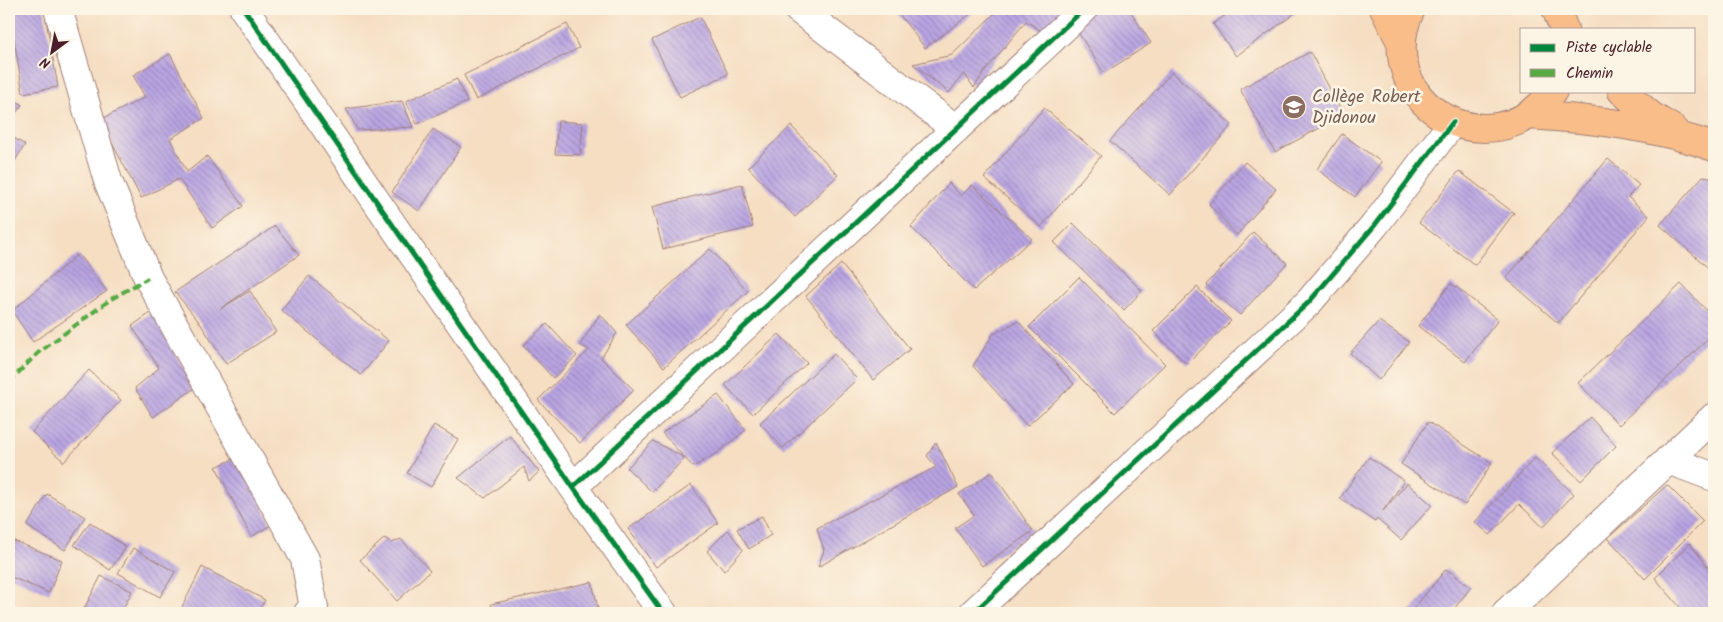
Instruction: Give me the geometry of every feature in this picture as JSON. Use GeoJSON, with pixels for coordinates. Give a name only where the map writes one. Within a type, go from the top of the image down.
{"type":"FeatureCollection","features":[{"type":"Feature","properties":{"kind":"main road"},"geometry":{"type":"LineString","coordinates":[[1384,9],[1402,44]]}},
{"type":"Feature","properties":{"kind":"main road"},"geometry":{"type":"LineString","coordinates":[[1411,9],[1403,29],[1402,44],[1405,68],[1415,90],[1432,109],[1453,122],[1472,127],[1492,128],[1511,124],[1538,108],[1551,92]]}},
{"type":"Feature","properties":{"kind":"main road"},"geometry":{"type":"LineString","coordinates":[[1556,9],[1564,28]]}},
{"type":"Feature","properties":{"kind":"main road"},"geometry":{"type":"LineString","coordinates":[[1623,92],[1650,115],[1683,136]]}},
{"type":"Feature","properties":{"kind":"main road"},"geometry":{"type":"LineString","coordinates":[[1528,115],[1579,118],[1621,124],[1683,136],[1714,147]]}},
{"type":"Feature","properties":{"kind":"street"},"geometry":{"type":"LineString","coordinates":[[58,9],[108,181],[148,278],[305,559],[314,608],[308,613]]}},
{"type":"Feature","properties":{"kind":"street"},"geometry":{"type":"LineString","coordinates":[[244,9],[574,487],[664,613]]}},
{"type":"Feature","properties":{"kind":"street"},"geometry":{"type":"LineString","coordinates":[[798,9],[956,129]]}},
{"type":"Feature","properties":{"kind":"street"},"geometry":{"type":"LineString","coordinates":[[574,487],[1084,9]]}},
{"type":"Feature","properties":{"kind":"street"},"geometry":{"type":"LineString","coordinates":[[973,613],[1308,302],[1374,226],[1453,122]]}},
{"type":"Feature","properties":{"kind":"street"},"geometry":{"type":"LineString","coordinates":[[1506,613],[1714,417]]}},
{"type":"Feature","properties":{"kind":"street"},"geometry":{"type":"LineString","coordinates":[[1668,460],[1714,477]]}},
{"type":"Feature","properties":{"kind":"building"},"geometry":{"type":"Polygon","coordinates":[[[9,9],[44,9],[58,87],[23,93],[9,9]]]}},
{"type":"Feature","properties":{"kind":"building"},"geometry":{"type":"Polygon","coordinates":[[[895,9],[977,9],[925,48],[895,9]]]}},
{"type":"Feature","properties":{"kind":"building"},"geometry":{"type":"Polygon","coordinates":[[[999,9],[1063,9],[1044,33],[1026,21],[982,75],[974,88],[964,73],[949,93],[913,64],[952,55],[999,9]]]}},
{"type":"Feature","properties":{"kind":"building"},"geometry":{"type":"Polygon","coordinates":[[[1093,9],[1129,9],[1151,43],[1104,73],[1072,23],[1093,9]]]}},
{"type":"Feature","properties":{"kind":"building"},"geometry":{"type":"Polygon","coordinates":[[[1234,9],[1301,9],[1236,56],[1213,24],[1234,9]]]}},
{"type":"Feature","properties":{"kind":"building"},"geometry":{"type":"Polygon","coordinates":[[[700,17],[728,74],[680,97],[652,40],[700,17]]]}},
{"type":"Feature","properties":{"kind":"building"},"geometry":{"type":"Polygon","coordinates":[[[567,24],[579,48],[476,100],[464,75],[567,24]]]}},
{"type":"Feature","properties":{"kind":"building"},"geometry":{"type":"Polygon","coordinates":[[[1310,52],[1344,115],[1275,152],[1240,89],[1310,52]]]}},
{"type":"Feature","properties":{"kind":"building"},"geometry":{"type":"Polygon","coordinates":[[[170,54],[204,118],[170,139],[187,172],[207,156],[243,206],[212,228],[179,179],[141,198],[100,120],[145,97],[133,75],[170,54]]]}},
{"type":"Feature","properties":{"kind":"building"},"geometry":{"type":"Polygon","coordinates":[[[1172,72],[1232,125],[1170,195],[1110,141],[1172,72]]]}},
{"type":"Feature","properties":{"kind":"building"},"geometry":{"type":"Polygon","coordinates":[[[457,79],[467,102],[417,124],[406,101],[457,79]]]}},
{"type":"Feature","properties":{"kind":"building"},"geometry":{"type":"Polygon","coordinates":[[[9,95],[22,105],[9,122],[9,95]]]}},
{"type":"Feature","properties":{"kind":"building"},"geometry":{"type":"Polygon","coordinates":[[[402,101],[413,127],[358,130],[346,109],[402,101]]]}},
{"type":"Feature","properties":{"kind":"building"},"geometry":{"type":"Polygon","coordinates":[[[1044,108],[1101,156],[1041,227],[984,178],[1044,108]]]}},
{"type":"Feature","properties":{"kind":"building"},"geometry":{"type":"Polygon","coordinates":[[[558,121],[583,123],[580,155],[555,154],[558,121]]]}},
{"type":"Feature","properties":{"kind":"building"},"geometry":{"type":"Polygon","coordinates":[[[791,126],[838,175],[795,217],[748,167],[791,126]]]}},
{"type":"Feature","properties":{"kind":"building"},"geometry":{"type":"Polygon","coordinates":[[[433,129],[461,147],[419,211],[392,192],[433,129]]]}},
{"type":"Feature","properties":{"kind":"building"},"geometry":{"type":"Polygon","coordinates":[[[1342,134],[1381,162],[1355,197],[1317,169],[1342,134]]]}},
{"type":"Feature","properties":{"kind":"building"},"geometry":{"type":"Polygon","coordinates":[[[9,135],[25,145],[9,170],[9,135]]]}},
{"type":"Feature","properties":{"kind":"building"},"geometry":{"type":"Polygon","coordinates":[[[1608,159],[1639,185],[1628,197],[1649,216],[1558,323],[1506,278],[1608,159]]]}},
{"type":"Feature","properties":{"kind":"building"},"geometry":{"type":"Polygon","coordinates":[[[1245,162],[1276,189],[1237,235],[1209,204],[1245,162]]]}},
{"type":"Feature","properties":{"kind":"building"},"geometry":{"type":"Polygon","coordinates":[[[1459,171],[1514,213],[1475,265],[1419,223],[1459,171]]]}},
{"type":"Feature","properties":{"kind":"building"},"geometry":{"type":"Polygon","coordinates":[[[1703,176],[1714,178],[1714,273],[1660,225],[1703,176]]]}},
{"type":"Feature","properties":{"kind":"building"},"geometry":{"type":"Polygon","coordinates":[[[949,183],[961,196],[972,185],[1032,239],[974,290],[911,227],[949,183]]]}},
{"type":"Feature","properties":{"kind":"building"},"geometry":{"type":"Polygon","coordinates":[[[742,184],[753,227],[663,249],[652,207],[742,184]]]}},
{"type":"Feature","properties":{"kind":"building"},"geometry":{"type":"Polygon","coordinates":[[[1073,223],[1142,291],[1124,310],[1054,242],[1073,223]]]}},
{"type":"Feature","properties":{"kind":"building"},"geometry":{"type":"Polygon","coordinates":[[[275,226],[299,255],[220,309],[250,291],[276,332],[226,364],[200,323],[175,292],[275,226]]]}},
{"type":"Feature","properties":{"kind":"building"},"geometry":{"type":"Polygon","coordinates":[[[1253,232],[1287,263],[1240,315],[1206,285],[1253,232]]]}},
{"type":"Feature","properties":{"kind":"building"},"geometry":{"type":"Polygon","coordinates":[[[710,249],[748,291],[664,367],[626,325],[710,249]]]}},
{"type":"Feature","properties":{"kind":"building"},"geometry":{"type":"Polygon","coordinates":[[[78,254],[107,291],[33,342],[12,311],[78,254]]]}},
{"type":"Feature","properties":{"kind":"building"},"geometry":{"type":"Polygon","coordinates":[[[841,264],[910,349],[873,380],[806,296],[841,264]]]}},
{"type":"Feature","properties":{"kind":"building"},"geometry":{"type":"Polygon","coordinates":[[[309,276],[389,341],[361,375],[281,310],[309,276]]]}},
{"type":"Feature","properties":{"kind":"building"},"geometry":{"type":"Polygon","coordinates":[[[1079,277],[1165,364],[1115,413],[1029,327],[1079,277]]]}},
{"type":"Feature","properties":{"kind":"building"},"geometry":{"type":"Polygon","coordinates":[[[1451,283],[1498,320],[1465,362],[1418,326],[1451,283]]]}},
{"type":"Feature","properties":{"kind":"building"},"geometry":{"type":"Polygon","coordinates":[[[1681,284],[1714,318],[1714,333],[1619,425],[1578,383],[1681,284]]]}},
{"type":"Feature","properties":{"kind":"building"},"geometry":{"type":"Polygon","coordinates":[[[1197,287],[1231,321],[1187,364],[1153,331],[1197,287]]]}},
{"type":"Feature","properties":{"kind":"building"},"geometry":{"type":"Polygon","coordinates":[[[152,312],[195,388],[153,417],[135,388],[159,368],[132,326],[152,312]]]}},
{"type":"Feature","properties":{"kind":"building"},"geometry":{"type":"Polygon","coordinates":[[[600,314],[617,333],[601,358],[634,390],[580,443],[538,400],[589,350],[580,345],[600,314]]]}},
{"type":"Feature","properties":{"kind":"building"},"geometry":{"type":"Polygon","coordinates":[[[1018,321],[1074,384],[1027,426],[973,366],[993,334],[1018,321]]]}},
{"type":"Feature","properties":{"kind":"building"},"geometry":{"type":"Polygon","coordinates":[[[1379,321],[1409,342],[1379,380],[1350,353],[1379,321]]]}},
{"type":"Feature","properties":{"kind":"building"},"geometry":{"type":"Polygon","coordinates":[[[547,324],[577,356],[553,378],[523,345],[547,324]]]}},
{"type":"Feature","properties":{"kind":"building"},"geometry":{"type":"Polygon","coordinates":[[[779,334],[807,363],[753,414],[725,385],[779,334]]]}},
{"type":"Feature","properties":{"kind":"building"},"geometry":{"type":"Polygon","coordinates":[[[834,354],[857,379],[783,448],[760,423],[834,354]]]}},
{"type":"Feature","properties":{"kind":"building"},"geometry":{"type":"Polygon","coordinates":[[[89,370],[121,400],[64,462],[32,432],[89,370]]]}},
{"type":"Feature","properties":{"kind":"building"},"geometry":{"type":"Polygon","coordinates":[[[718,395],[746,430],[717,453],[693,467],[662,433],[718,395]]]}},
{"type":"Feature","properties":{"kind":"building"},"geometry":{"type":"Polygon","coordinates":[[[1590,417],[1616,446],[1581,481],[1552,453],[1590,417]]]}},
{"type":"Feature","properties":{"kind":"building"},"geometry":{"type":"Polygon","coordinates":[[[1428,422],[1492,463],[1465,505],[1401,464],[1428,422]]]}},
{"type":"Feature","properties":{"kind":"building"},"geometry":{"type":"Polygon","coordinates":[[[434,425],[458,439],[431,487],[407,473],[434,425]]]}},
{"type":"Feature","properties":{"kind":"building"},"geometry":{"type":"Polygon","coordinates":[[[510,436],[539,472],[529,481],[524,467],[485,498],[458,478],[510,436]]]}},
{"type":"Feature","properties":{"kind":"building"},"geometry":{"type":"Polygon","coordinates":[[[653,441],[685,458],[652,492],[627,468],[653,441]]]}},
{"type":"Feature","properties":{"kind":"building"},"geometry":{"type":"Polygon","coordinates":[[[936,442],[958,487],[818,567],[824,550],[817,528],[936,467],[927,456],[936,442]]]}},
{"type":"Feature","properties":{"kind":"building"},"geometry":{"type":"Polygon","coordinates":[[[240,456],[271,525],[251,537],[216,467],[240,456]]]}},
{"type":"Feature","properties":{"kind":"building"},"geometry":{"type":"Polygon","coordinates":[[[1369,457],[1404,481],[1383,511],[1407,483],[1432,505],[1401,540],[1377,519],[1375,522],[1340,498],[1369,457]]]}},
{"type":"Feature","properties":{"kind":"building"},"geometry":{"type":"Polygon","coordinates":[[[1535,458],[1574,494],[1543,527],[1519,504],[1490,535],[1475,522],[1535,458]]]}},
{"type":"Feature","properties":{"kind":"building"},"geometry":{"type":"Polygon","coordinates":[[[992,472],[1033,531],[982,566],[955,528],[974,515],[959,494],[992,472]]]}},
{"type":"Feature","properties":{"kind":"building"},"geometry":{"type":"Polygon","coordinates":[[[691,485],[718,523],[656,567],[628,529],[691,485]]]}},
{"type":"Feature","properties":{"kind":"building"},"geometry":{"type":"Polygon","coordinates":[[[1667,485],[1703,521],[1645,579],[1608,538],[1667,485]]]}},
{"type":"Feature","properties":{"kind":"building"},"geometry":{"type":"Polygon","coordinates":[[[47,494],[85,517],[65,550],[27,526],[47,494]]]}},
{"type":"Feature","properties":{"kind":"building"},"geometry":{"type":"Polygon","coordinates":[[[762,516],[771,535],[749,549],[737,529],[762,516]]]}},
{"type":"Feature","properties":{"kind":"building"},"geometry":{"type":"Polygon","coordinates":[[[90,522],[126,547],[110,570],[74,545],[90,522]]]}},
{"type":"Feature","properties":{"kind":"building"},"geometry":{"type":"Polygon","coordinates":[[[728,530],[743,550],[724,571],[707,551],[728,530]]]}},
{"type":"Feature","properties":{"kind":"building"},"geometry":{"type":"Polygon","coordinates":[[[385,538],[392,543],[401,539],[430,571],[397,601],[360,560],[385,538]]]}},
{"type":"Feature","properties":{"kind":"building"},"geometry":{"type":"Polygon","coordinates":[[[9,539],[62,560],[49,593],[9,576],[9,539]]]}},
{"type":"Feature","properties":{"kind":"building"},"geometry":{"type":"Polygon","coordinates":[[[1690,543],[1714,576],[1714,613],[1685,613],[1655,578],[1690,543]]]}},
{"type":"Feature","properties":{"kind":"building"},"geometry":{"type":"Polygon","coordinates":[[[133,548],[175,572],[160,597],[118,573],[133,548]]]}},
{"type":"Feature","properties":{"kind":"building"},"geometry":{"type":"Polygon","coordinates":[[[202,567],[265,600],[257,613],[179,613],[202,567]]]}},
{"type":"Feature","properties":{"kind":"building"},"geometry":{"type":"Polygon","coordinates":[[[1446,569],[1471,587],[1451,613],[1410,613],[1446,569]]]}},
{"type":"Feature","properties":{"kind":"building"},"geometry":{"type":"Polygon","coordinates":[[[101,576],[132,591],[121,613],[93,613],[84,609],[101,576]]]}},
{"type":"Feature","properties":{"kind":"building"},"geometry":{"type":"Polygon","coordinates":[[[592,582],[599,613],[494,613],[491,604],[592,582]]]}},
{"type":"Feature","properties":{"kind":"marked path"},"geometry":{"type":"LineString","coordinates":[[9,382],[38,353],[111,299],[148,278]]}},
{"type":"Feature","properties":{"kind":"cycle path"},"geometry":{"type":"LineString","coordinates":[[244,9],[573,487],[663,613]]}},
{"type":"Feature","properties":{"kind":"cycle path"},"geometry":{"type":"LineString","coordinates":[[573,487],[1084,9]]}},
{"type":"Feature","properties":{"kind":"cycle path"},"geometry":{"type":"LineString","coordinates":[[973,613],[1309,302],[1374,226],[1453,122]]}},
{"type":"Feature","properties":{"kind":"place","name":"Collège Robert Djidonou"},"geometry":{"type":"Point","coordinates":[1294,107]}}]}
